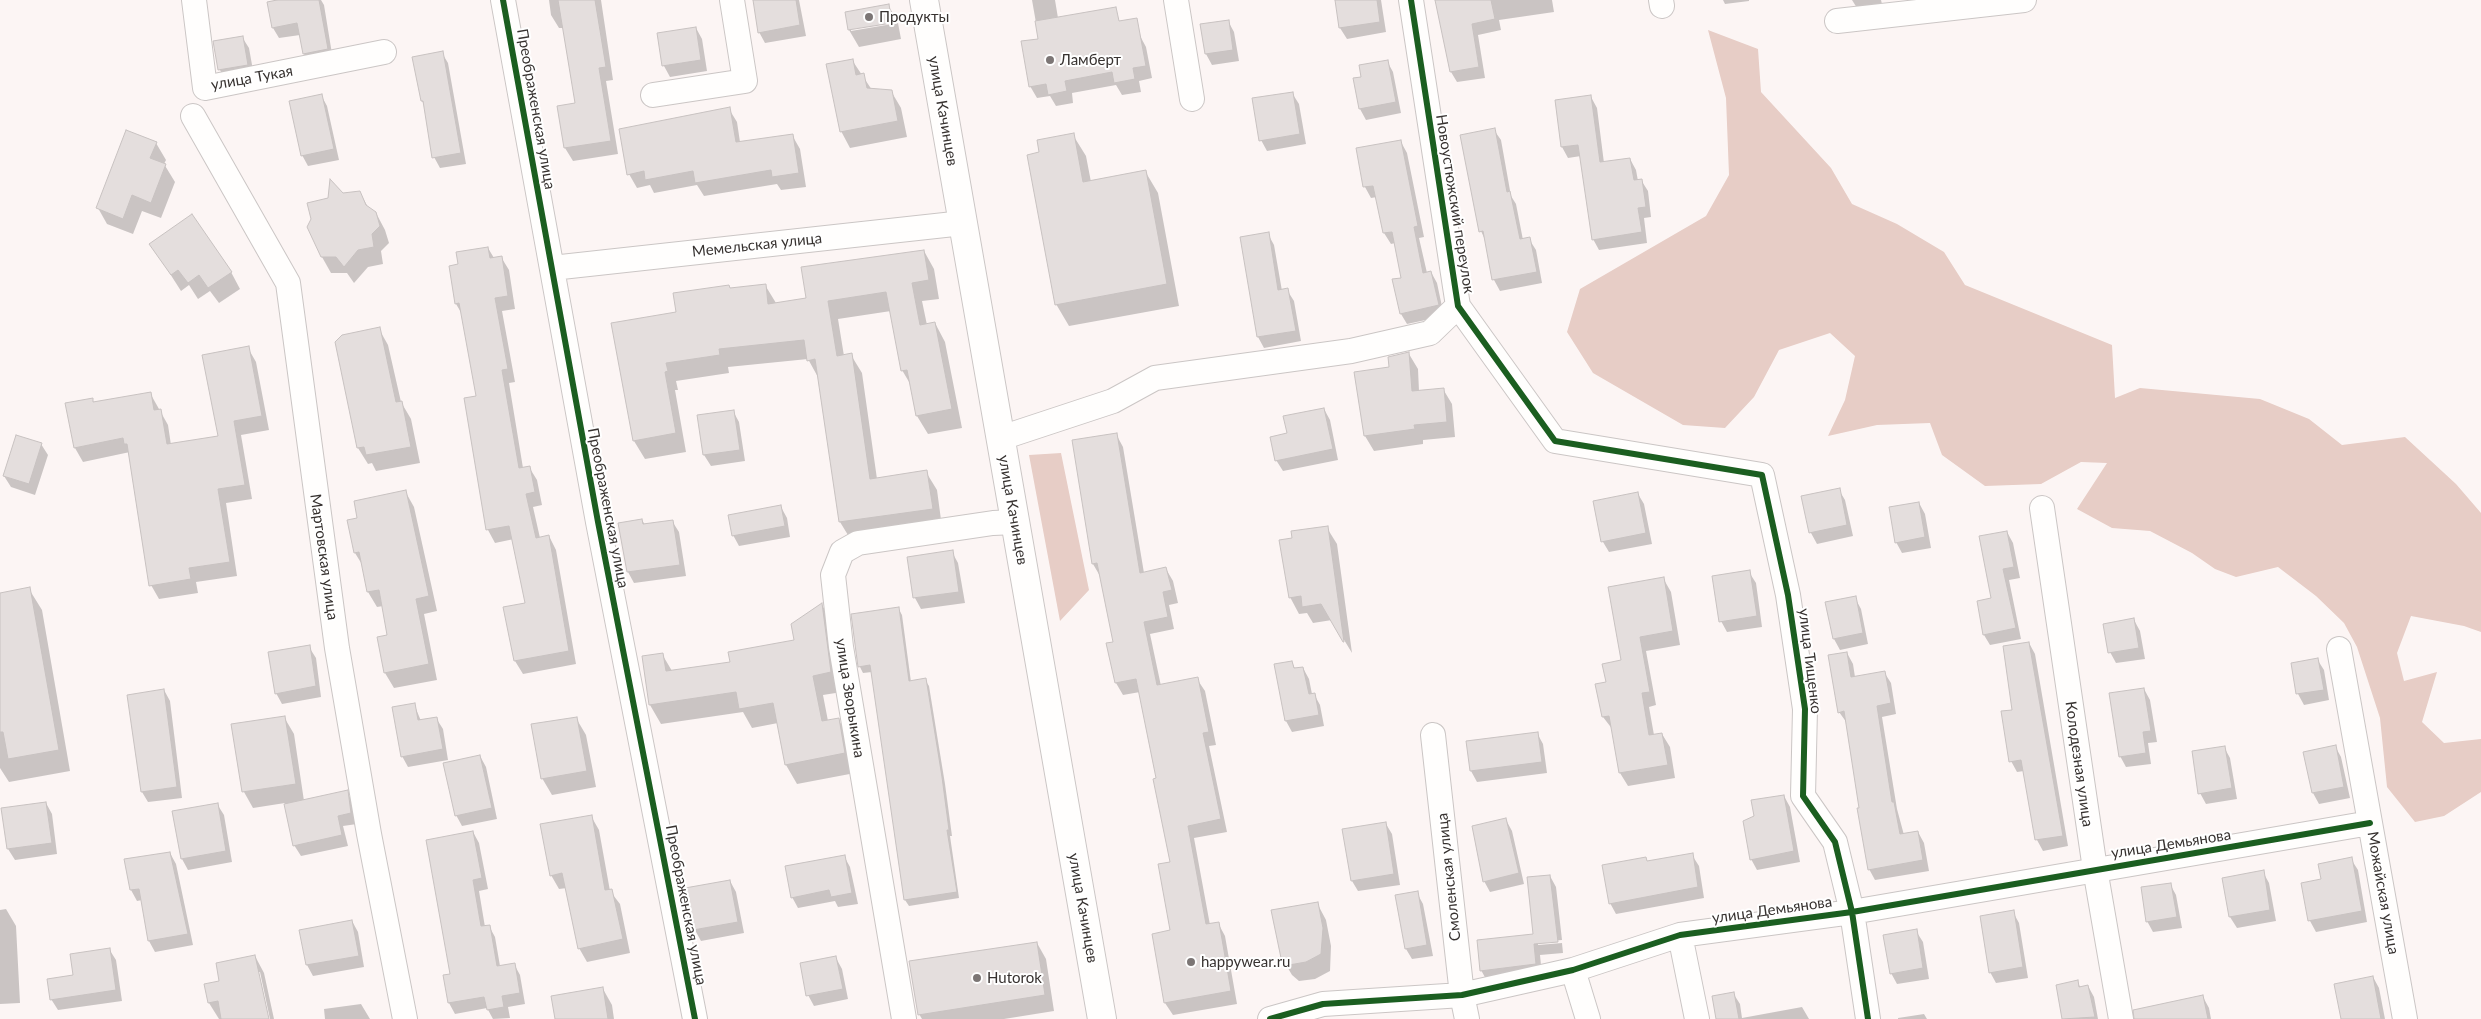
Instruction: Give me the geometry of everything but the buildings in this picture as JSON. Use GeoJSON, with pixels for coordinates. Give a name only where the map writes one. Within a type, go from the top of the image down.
{"type":"FeatureCollection","features":[{"type":"Feature","properties":{"kind":"main road","name":"улица Качинцев"},"geometry":{"type":"LineString","coordinates":[[924,0],[1102,1019]]}},
{"type":"Feature","properties":{"kind":"street","name":"улица Тукая"},"geometry":{"type":"LineString","coordinates":[[194,0],[205,88],[384,52]]}},
{"type":"Feature","properties":{"kind":"street","name":"Преображенская улица"},"geometry":{"type":"LineString","coordinates":[[503,0],[598,522],[695,1019]]}},
{"type":"Feature","properties":{"kind":"street"},"geometry":{"type":"LineString","coordinates":[[653,95],[745,81],[732,0]]}},
{"type":"Feature","properties":{"kind":"street"},"geometry":{"type":"LineString","coordinates":[[1176,0],[1192,99]]}},
{"type":"Feature","properties":{"kind":"street","name":"Новоустюжский переулок"},"geometry":{"type":"LineString","coordinates":[[1411,0],[1458,306],[1555,442],[1762,475]]}},
{"type":"Feature","properties":{"kind":"street"},"geometry":{"type":"LineString","coordinates":[[1837,21],[1895,6],[2024,0]]}},
{"type":"Feature","properties":{"kind":"street","name":"Мартовская улица"},"geometry":{"type":"LineString","coordinates":[[193,116],[288,283],[336,648],[369,834],[405,1019]]}},
{"type":"Feature","properties":{"kind":"street","name":"Мемельская улица"},"geometry":{"type":"LineString","coordinates":[[552,268],[962,223]]}},
{"type":"Feature","properties":{"kind":"street"},"geometry":{"type":"LineString","coordinates":[[1000,438],[1113,401],[1156,378],[1350,351],[1430,334],[1458,306]]}},
{"type":"Feature","properties":{"kind":"street","name":"улица Тищенко"},"geometry":{"type":"LineString","coordinates":[[1762,475],[1788,595],[1805,709],[1803,796],[1835,842],[1852,912],[1868,1019]]}},
{"type":"Feature","properties":{"kind":"street","name":"Колодезная улица"},"geometry":{"type":"LineString","coordinates":[[2042,508],[2095,869],[2120,1019]]}},
{"type":"Feature","properties":{"kind":"street","name":"улица Зворыкина"},"geometry":{"type":"LineString","coordinates":[[904,1019],[841,647],[833,574],[842,552],[858,542],[993,523],[1015,522]]}},
{"type":"Feature","properties":{"kind":"street","name":"Можайская улица"},"geometry":{"type":"LineString","coordinates":[[2340,650],[2405,1019]]}},
{"type":"Feature","properties":{"kind":"street","name":"Смоленская улица"},"geometry":{"type":"LineString","coordinates":[[1433,735],[1462,995],[1467,1019]]}},
{"type":"Feature","properties":{"kind":"street","name":"улица Демьянова"},"geometry":{"type":"LineString","coordinates":[[1270,1019],[1462,995],[1573,970],[1680,935],[1852,912],[2370,823]]}},
{"type":"Feature","properties":{"kind":"street"},"geometry":{"type":"LineString","coordinates":[[1680,935],[1697,1019]]}},
{"type":"Feature","properties":{"kind":"street"},"geometry":{"type":"LineString","coordinates":[[1573,970],[1588,1019]]}},
{"type":"Feature","properties":{"kind":"shaded area"},"geometry":{"type":"Polygon","coordinates":[[[1708,30],[1758,49],[1761,92],[1831,168],[1852,204],[1897,224],[1944,252],[1965,285],[2112,345],[2115,398],[2140,388],[2260,399],[2309,419],[2342,445],[2405,437],[2456,484],[2481,513],[2481,632],[2464,626],[2411,616],[2397,653],[2404,681],[2437,672],[2422,722],[2444,743],[2481,739],[2481,792],[2444,816],[2415,822],[2387,787],[2380,718],[2357,647],[2344,623],[2316,596],[2278,567],[2236,577],[2215,569],[2192,553],[2150,531],[2112,528],[2077,509],[2107,463],[2081,462],[2041,484],[1985,486],[1942,455],[1930,423],[1877,425],[1828,436],[1845,400],[1855,356],[1830,333],[1779,350],[1754,397],[1725,428],[1683,425],[1593,373],[1567,332],[1580,289],[1706,216],[1729,175],[1726,98],[1708,30]]]}},
{"type":"Feature","properties":{"kind":"shaded area"},"geometry":{"type":"Polygon","coordinates":[[[1061,453],[1089,590],[1060,621],[1029,455],[1061,453]]]}},
{"type":"Feature","properties":{"kind":"cycle path"},"geometry":{"type":"LineString","coordinates":[[503,0],[598,522],[695,1019]]}},
{"type":"Feature","properties":{"kind":"cycle path"},"geometry":{"type":"LineString","coordinates":[[1411,0],[1458,306],[1555,441],[1762,475],[1788,595],[1805,709],[1803,796],[1835,842],[1852,912],[1868,1019]]}},
{"type":"Feature","properties":{"kind":"cycle path"},"geometry":{"type":"LineString","coordinates":[[1270,1019],[1323,1004],[1462,995],[1573,970],[1680,935],[1852,912],[2370,823]]}},
{"type":"Feature","properties":{"kind":"place","name":"Продукты"},"geometry":{"type":"Point","coordinates":[869,17]}},
{"type":"Feature","properties":{"kind":"place","name":"Ламберт"},"geometry":{"type":"Point","coordinates":[1050,60]}},
{"type":"Feature","properties":{"kind":"place","name":"happywear.ru"},"geometry":{"type":"Point","coordinates":[1191,962]}},
{"type":"Feature","properties":{"kind":"place","name":"Hutorok"},"geometry":{"type":"Point","coordinates":[977,978]}}]}
